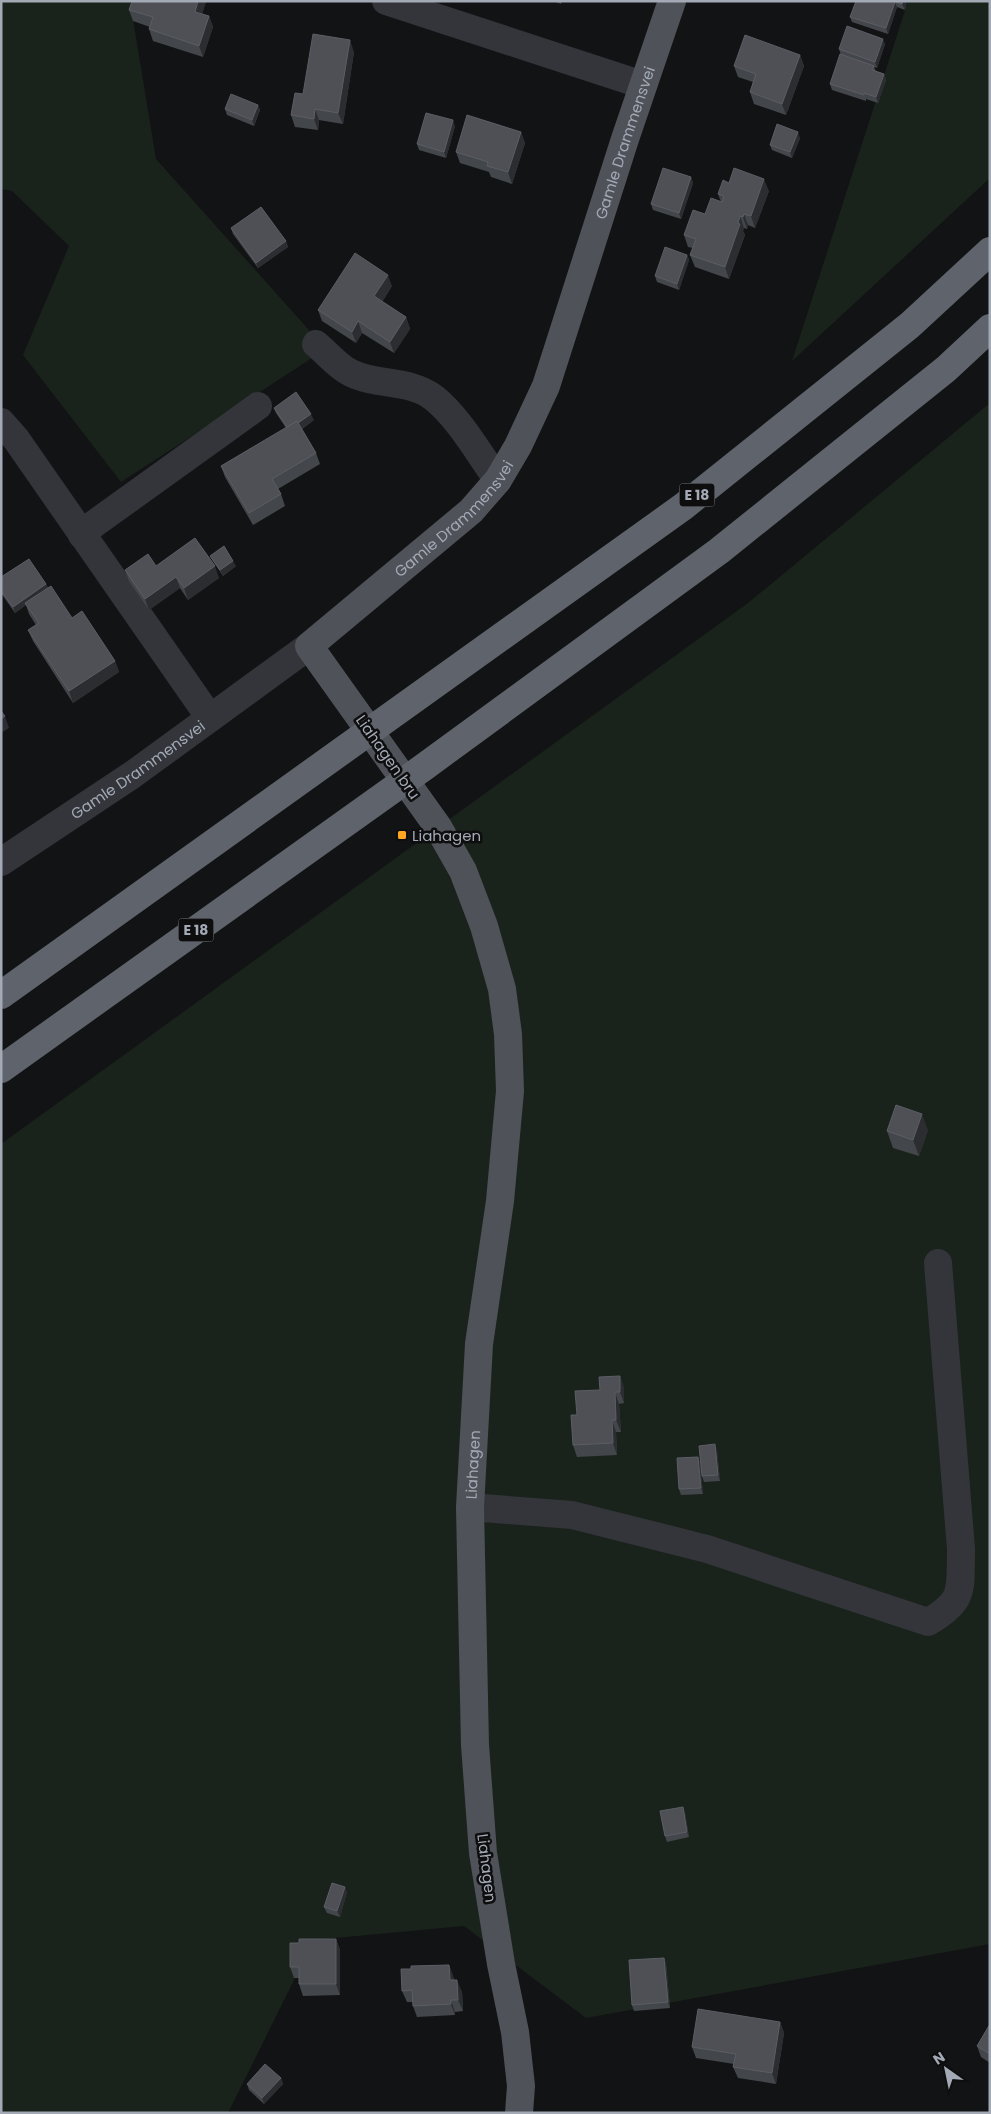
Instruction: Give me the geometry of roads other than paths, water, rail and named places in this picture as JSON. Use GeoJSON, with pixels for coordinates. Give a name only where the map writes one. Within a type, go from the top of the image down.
{"type":"FeatureCollection","features":[{"type":"Feature","properties":{"kind":"highway","name":"E 18"},"geometry":{"type":"LineString","coordinates":[[1,995],[684,506],[910,324],[990,251]]}},
{"type":"Feature","properties":{"kind":"highway","name":"E 18"},"geometry":{"type":"LineString","coordinates":[[1,1069],[424,767],[719,550],[946,369],[990,328]]}},
{"type":"Feature","properties":{"kind":"main road","name":"Gamle Drammensvei"},"geometry":{"type":"LineString","coordinates":[[309,646],[471,511],[498,480],[518,446],[546,386],[672,1]]}},
{"type":"Feature","properties":{"kind":"main road","name":"Liahagen bru"},"geometry":{"type":"LineString","coordinates":[[309,646],[438,827]]}},
{"type":"Feature","properties":{"kind":"main road","name":"Liahagen"},"geometry":{"type":"LineString","coordinates":[[438,827],[463,871],[484,926],[502,989],[508,1034],[510,1091],[500,1201],[479,1344],[470,1507],[476,1745],[483,1853],[501,1964],[515,2032],[521,2086],[519,2113]]}},
{"type":"Feature","properties":{"kind":"street"},"geometry":{"type":"LineString","coordinates":[[394,3],[643,85]]}},
{"type":"Feature","properties":{"kind":"street"},"geometry":{"type":"LineString","coordinates":[[316,344],[350,373],[377,381],[411,386],[434,398],[457,423],[498,480]]}},
{"type":"Feature","properties":{"kind":"street"},"geometry":{"type":"LineString","coordinates":[[82,535],[94,524],[258,406]]}},
{"type":"Feature","properties":{"kind":"street"},"geometry":{"type":"LineString","coordinates":[[1,422],[16,439],[210,718]]}},
{"type":"Feature","properties":{"kind":"street","name":"Gamle Drammensvei"},"geometry":{"type":"LineString","coordinates":[[1,862],[132,776],[309,646]]}},
{"type":"Feature","properties":{"kind":"street"},"geometry":{"type":"LineString","coordinates":[[470,1507],[572,1515],[707,1549],[928,1622],[947,1611],[960,1591],[960,1549],[938,1263]]}},
{"type":"Feature","properties":{"kind":"place","name":"Liahagen"},"geometry":{"type":"Point","coordinates":[402,835]}}]}
